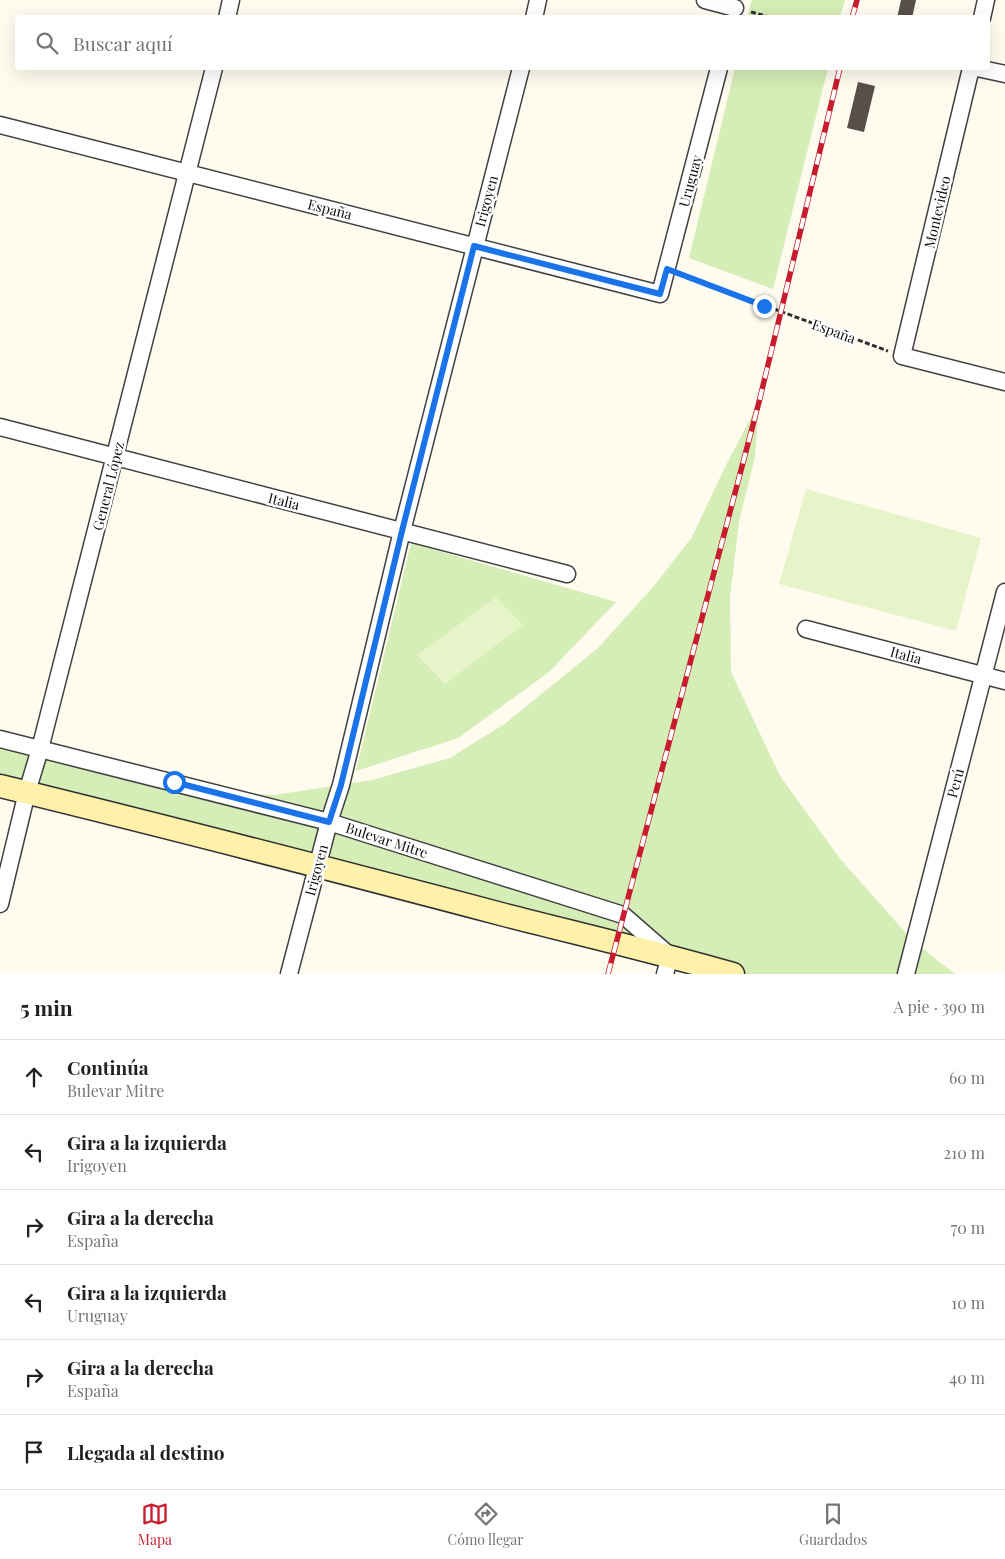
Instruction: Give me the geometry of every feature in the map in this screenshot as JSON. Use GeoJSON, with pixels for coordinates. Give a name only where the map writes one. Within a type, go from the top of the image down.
{"type":"FeatureCollection","features":[{"type":"Feature","properties":{"kind":"street"},"geometry":{"type":"LineString","coordinates":[[228,15],[231,0]]}},
{"type":"Feature","properties":{"kind":"street"},"geometry":{"type":"LineString","coordinates":[[535,15],[538,0]]}},
{"type":"Feature","properties":{"kind":"street"},"geometry":{"type":"LineString","coordinates":[[706,0],[734,9]]}},
{"type":"Feature","properties":{"kind":"street"},"geometry":{"type":"LineString","coordinates":[[983,15],[986,0]]}},
{"type":"Feature","properties":{"kind":"street","name":"General López"},"geometry":{"type":"LineString","coordinates":[[0,904],[27,792],[40,749],[213,70]]}},
{"type":"Feature","properties":{"kind":"street","name":"Irigoyen"},"geometry":{"type":"LineString","coordinates":[[289,974],[343,775],[402,531],[520,70]]}},
{"type":"Feature","properties":{"kind":"street","name":"Uruguay"},"geometry":{"type":"LineString","coordinates":[[660,294],[718,70]]}},
{"type":"Feature","properties":{"kind":"street","name":"Montevideo"},"geometry":{"type":"LineString","coordinates":[[902,356],[971,70]]}},
{"type":"Feature","properties":{"kind":"street"},"geometry":{"type":"LineString","coordinates":[[986,70],[1005,74]]}},
{"type":"Feature","properties":{"kind":"street","name":"España"},"geometry":{"type":"LineString","coordinates":[[0,125],[660,294]]}},
{"type":"Feature","properties":{"kind":"street"},"geometry":{"type":"LineString","coordinates":[[902,356],[1005,382]]}},
{"type":"Feature","properties":{"kind":"street","name":"Italia"},"geometry":{"type":"LineString","coordinates":[[0,427],[567,574]]}},
{"type":"Feature","properties":{"kind":"street","name":"Perú"},"geometry":{"type":"LineString","coordinates":[[906,974],[1005,592]]}},
{"type":"Feature","properties":{"kind":"street","name":"Italia"},"geometry":{"type":"LineString","coordinates":[[806,629],[1005,681]]}},
{"type":"Feature","properties":{"kind":"street","name":"Bulevar Mitre"},"geometry":{"type":"LineString","coordinates":[[0,738],[329,822],[623,915],[667,965]]}},
{"type":"Feature","properties":{"kind":"street","name":"Bulevar Mitre"},"geometry":{"type":"LineString","coordinates":[[0,786],[615,944],[667,965],[733,974]]}},
{"type":"Feature","properties":{"kind":"path"},"geometry":{"type":"LineString","coordinates":[[734,9],[760,15]]}},
{"type":"Feature","properties":{"kind":"path","name":"España"},"geometry":{"type":"LineString","coordinates":[[667,269],[902,356]]}},
{"type":"Feature","properties":{"kind":"green space"},"geometry":{"type":"Polygon","coordinates":[[[752,0],[845,0],[841,15],[748,15],[752,0]]]}},
{"type":"Feature","properties":{"kind":"green space"},"geometry":{"type":"Polygon","coordinates":[[[735,70],[828,70],[773,289],[689,258],[735,70]]]}},
{"type":"Feature","properties":{"kind":"green space"},"geometry":{"type":"Polygon","coordinates":[[[759,402],[755,457],[739,522],[730,598],[731,672],[780,776],[841,860],[914,942],[955,974],[733,974],[0,786],[0,739],[213,792],[274,795],[372,780],[450,758],[506,723],[598,648],[653,587],[692,537],[725,467],[759,402]]]}},
{"type":"Feature","properties":{"kind":"green space"},"geometry":{"type":"Polygon","coordinates":[[[806,489],[981,538],[956,631],[779,584],[806,489]]]}},
{"type":"Feature","properties":{"kind":"green space"},"geometry":{"type":"Polygon","coordinates":[[[411,543],[616,602],[549,672],[458,738],[356,771],[411,543]]]}},
{"type":"Feature","properties":{"kind":"green space"},"geometry":{"type":"Polygon","coordinates":[[[496,597],[523,625],[445,684],[417,655],[496,597]]]}},
{"type":"Feature","properties":{"kind":"building"},"geometry":{"type":"Polygon","coordinates":[[[901,0],[916,0],[913,15],[898,15],[901,0]]]}},
{"type":"Feature","properties":{"kind":"building"},"geometry":{"type":"Polygon","coordinates":[[[858,82],[875,86],[864,132],[847,128],[858,82]]]}},
{"type":"Feature","properties":{"kind":"railway"},"geometry":{"type":"LineString","coordinates":[[853,15],[857,0]]}},
{"type":"Feature","properties":{"kind":"railway"},"geometry":{"type":"LineString","coordinates":[[608,974],[759,402],[840,70]]}},
{"type":"Feature","properties":{"kind":"route"},"geometry":{"type":"LineString","coordinates":[[174,782],[329,822],[341,785],[402,531],[474,246],[660,294],[667,269],[764,306]]}}]}
